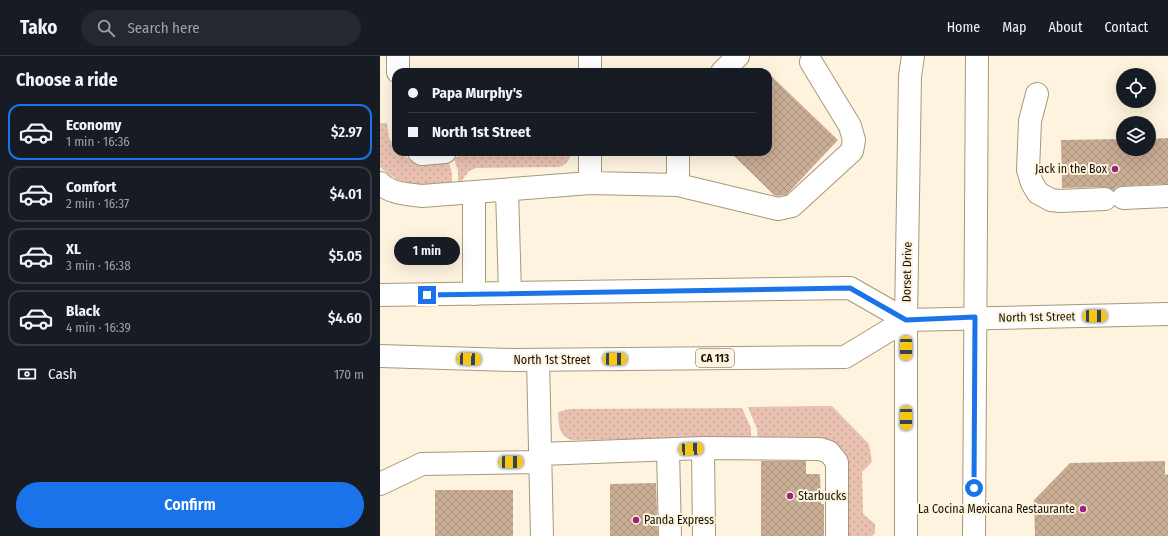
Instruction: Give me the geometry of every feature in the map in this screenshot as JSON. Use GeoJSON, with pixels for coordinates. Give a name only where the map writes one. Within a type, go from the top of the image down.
{"type":"FeatureCollection","features":[{"type":"Feature","properties":{"kind":"main road"},"geometry":{"type":"LineString","coordinates":[[398,56],[398,68]]}},
{"type":"Feature","properties":{"kind":"main road"},"geometry":{"type":"LineString","coordinates":[[590,56],[590,68]]}},
{"type":"Feature","properties":{"kind":"main road"},"geometry":{"type":"LineString","coordinates":[[726,68],[738,56]]}},
{"type":"Feature","properties":{"kind":"main road","name":"Dorset Drive"},"geometry":{"type":"LineString","coordinates":[[906,536],[906,320],[910,76],[913,56]]}},
{"type":"Feature","properties":{"kind":"main road"},"geometry":{"type":"LineString","coordinates":[[974,536],[977,56]]}},
{"type":"Feature","properties":{"kind":"main road"},"geometry":{"type":"LineString","coordinates":[[380,183],[400,194],[422,196],[590,183],[678,185],[778,209],[792,206],[852,151],[854,140],[850,126],[809,58]]}},
{"type":"Feature","properties":{"kind":"main road"},"geometry":{"type":"LineString","coordinates":[[1037,94],[1030,121],[1028,170],[1032,183],[1038,193],[1050,200],[1060,201],[1168,196]]}},
{"type":"Feature","properties":{"kind":"main road"},"geometry":{"type":"LineString","coordinates":[[590,156],[590,183]]}},
{"type":"Feature","properties":{"kind":"main road"},"geometry":{"type":"LineString","coordinates":[[678,156],[678,185]]}},
{"type":"Feature","properties":{"kind":"main road"},"geometry":{"type":"LineString","coordinates":[[507,190],[510,294]]}},
{"type":"Feature","properties":{"kind":"main road"},"geometry":{"type":"LineString","coordinates":[[474,192],[474,294]]}},
{"type":"Feature","properties":{"kind":"main road"},"geometry":{"type":"LineString","coordinates":[[380,295],[850,288],[906,320]]}},
{"type":"Feature","properties":{"kind":"main road","name":"North 1st Street"},"geometry":{"type":"LineString","coordinates":[[380,356],[538,360],[845,357],[906,320],[975,317],[1168,314]]}},
{"type":"Feature","properties":{"kind":"main road"},"geometry":{"type":"LineString","coordinates":[[538,360],[542,536]]}},
{"type":"Feature","properties":{"kind":"main road"},"geometry":{"type":"LineString","coordinates":[[380,484],[422,464],[703,448],[820,449],[829,452],[837,462],[837,536]]}},
{"type":"Feature","properties":{"kind":"main road"},"geometry":{"type":"LineString","coordinates":[[703,448],[704,536]]}},
{"type":"Feature","properties":{"kind":"main road"},"geometry":{"type":"LineString","coordinates":[[668,450],[670,536]]}},
{"type":"Feature","properties":{"kind":"shaded area"},"geometry":{"type":"Polygon","coordinates":[[[380,123],[387,123],[389,138],[392,142],[392,156],[405,156],[413,162],[420,164],[436,163],[448,160],[452,173],[452,184],[414,184],[405,182],[397,179],[380,167],[380,123]]]}},
{"type":"Feature","properties":{"kind":"shaded area"},"geometry":{"type":"Polygon","coordinates":[[[460,156],[570,156],[564,165],[559,167],[476,168],[469,171],[460,183],[458,183],[458,171],[454,158],[460,156]]]}},
{"type":"Feature","properties":{"kind":"shaded area"},"geometry":{"type":"Polygon","coordinates":[[[832,406],[869,444],[872,462],[862,472],[863,514],[875,524],[875,533],[872,536],[847,536],[827,441],[819,438],[758,438],[757,429],[748,407],[832,406]]]}},
{"type":"Feature","properties":{"kind":"shaded area"},"geometry":{"type":"Polygon","coordinates":[[[742,408],[751,428],[751,438],[572,440],[564,436],[560,429],[558,412],[569,409],[742,408]]]}},
{"type":"Feature","properties":{"kind":"building"},"geometry":{"type":"Polygon","coordinates":[[[772,77],[838,140],[786,195],[774,195],[734,156],[772,156],[772,77]]]}},
{"type":"Feature","properties":{"kind":"building","name":"Jack in the Box"},"geometry":{"type":"Polygon","coordinates":[[[1168,138],[1168,184],[1122,186],[1117,187],[1114,190],[1104,187],[1062,188],[1061,140],[1116,139],[1116,156],[1156,156],[1156,139],[1168,138]]]}},
{"type":"Feature","properties":{"kind":"building"},"geometry":{"type":"Polygon","coordinates":[[[761,461],[806,461],[806,474],[820,474],[821,504],[824,504],[824,536],[761,536],[761,461]]]}},
{"type":"Feature","properties":{"kind":"building"},"geometry":{"type":"Polygon","coordinates":[[[1165,461],[1165,475],[1168,474],[1168,536],[1035,536],[1034,500],[1070,463],[1165,461]]]}},
{"type":"Feature","properties":{"kind":"building"},"geometry":{"type":"Polygon","coordinates":[[[656,483],[658,536],[610,536],[610,484],[656,483]]]}},
{"type":"Feature","properties":{"kind":"building"},"geometry":{"type":"Polygon","coordinates":[[[435,490],[513,490],[513,536],[435,536],[435,490]]]}},
{"type":"Feature","properties":{"kind":"place","name":"Jack in the Box"},"geometry":{"type":"Point","coordinates":[1115,169]}},
{"type":"Feature","properties":{"kind":"place","name":"Starbucks"},"geometry":{"type":"Point","coordinates":[790,496]}},
{"type":"Feature","properties":{"kind":"place","name":"La Cocina Mexicana Restaurante"},"geometry":{"type":"Point","coordinates":[1083,509]}},
{"type":"Feature","properties":{"kind":"place","name":"Panda Express"},"geometry":{"type":"Point","coordinates":[636,520]}},
{"type":"Feature","properties":{"kind":"route"},"geometry":{"type":"LineString","coordinates":[[427,295],[850,288],[906,320],[975,317],[974,488]]}}]}
